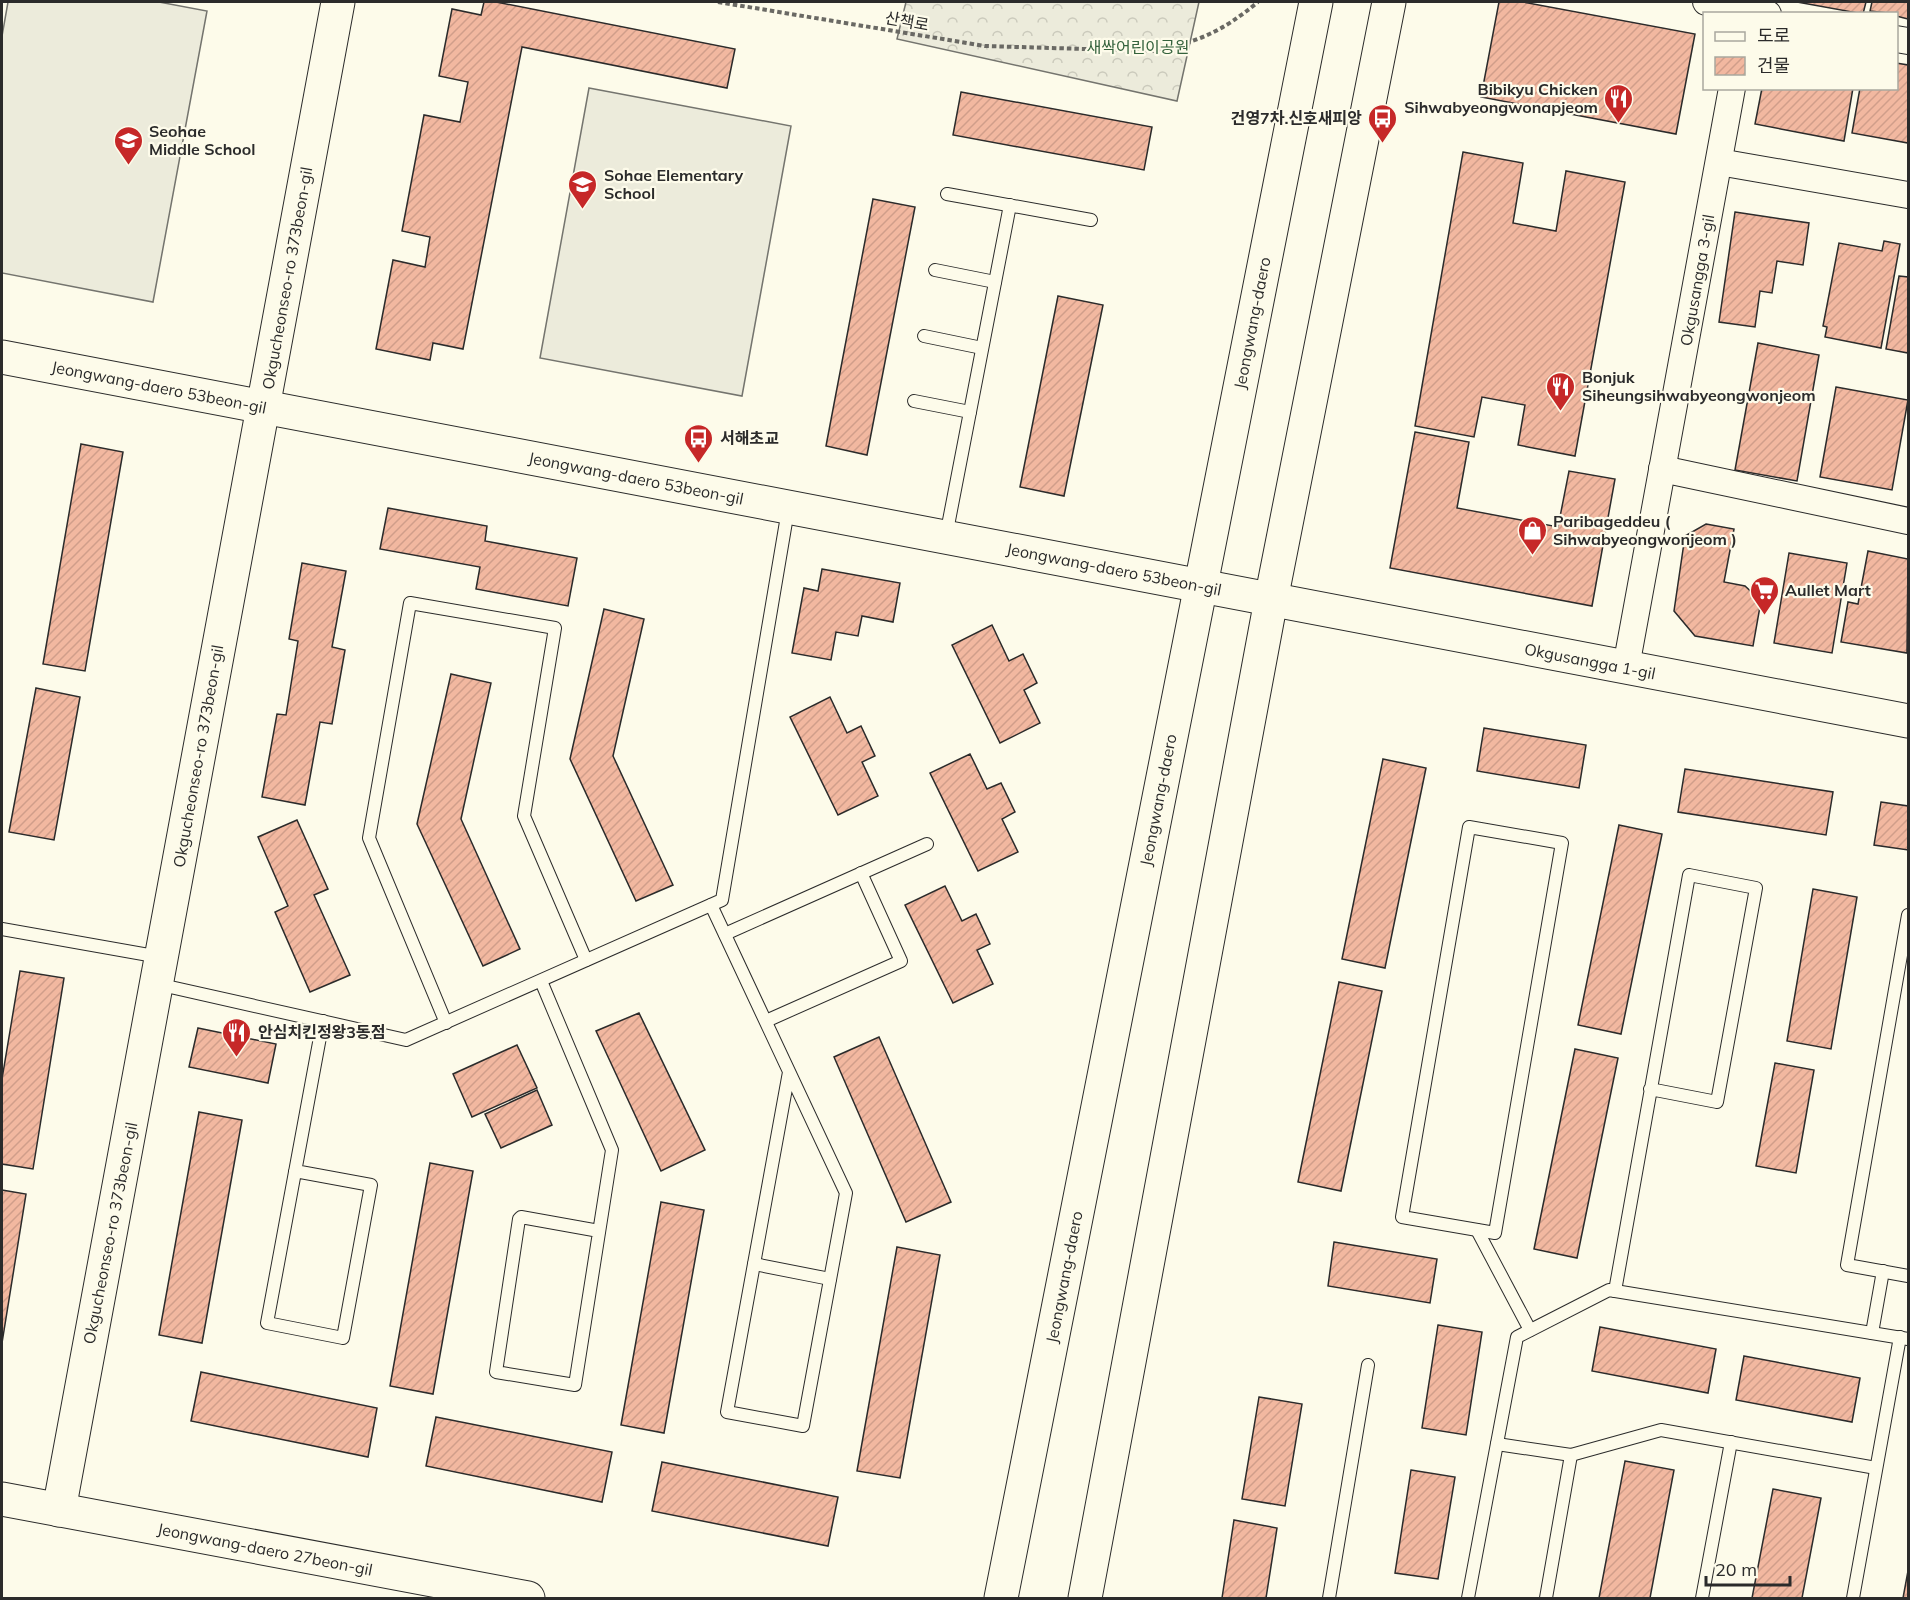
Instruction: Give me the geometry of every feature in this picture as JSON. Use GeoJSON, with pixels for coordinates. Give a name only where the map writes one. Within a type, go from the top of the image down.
{"type":"FeatureCollection","features":[{"type":"Feature","properties":{"kind":"street","name":"Okgucheonseo-ro 373beon-gil"},"geometry":{"type":"LineString","coordinates":[[58,1510],[338,2]]}},
{"type":"Feature","properties":{"kind":"street","name":"Jeongwang-daero"},"geometry":{"type":"LineString","coordinates":[[1001,1599],[1316,2]]}},
{"type":"Feature","properties":{"kind":"street"},"geometry":{"type":"LineString","coordinates":[[1085,1599],[1271,600],[1389,2]]}},
{"type":"Feature","properties":{"kind":"street"},"geometry":{"type":"LineString","coordinates":[[1706,2],[1752,9]]}},
{"type":"Feature","properties":{"kind":"street","name":"Okgusangga 3-gil"},"geometry":{"type":"LineString","coordinates":[[1626,667],[1732,90]]}},
{"type":"Feature","properties":{"kind":"street"},"geometry":{"type":"LineString","coordinates":[[1719,162],[1908,195]]}},
{"type":"Feature","properties":{"kind":"street","name":"Jeongwang-daero 53beon-gil"},"geometry":{"type":"LineString","coordinates":[[2,357],[1271,600]]}},
{"type":"Feature","properties":{"kind":"street"},"geometry":{"type":"LineString","coordinates":[[1662,469],[1908,521]]}},
{"type":"Feature","properties":{"kind":"street","name":"Okgusangga 1-gil"},"geometry":{"type":"LineString","coordinates":[[1271,600],[1626,667],[1907,716]]}},
{"type":"Feature","properties":{"kind":"street","name":"Jeongwang-daero 27beon-gil"},"geometry":{"type":"LineString","coordinates":[[2,1499],[528,1599]]}},
{"type":"Feature","properties":{"kind":"lane"},"geometry":{"type":"LineString","coordinates":[[947,194],[1091,220]]}},
{"type":"Feature","properties":{"kind":"lane"},"geometry":{"type":"LineString","coordinates":[[946,537],[1010,205]]}},
{"type":"Feature","properties":{"kind":"lane"},"geometry":{"type":"LineString","coordinates":[[935,270],[995,282]]}},
{"type":"Feature","properties":{"kind":"lane"},"geometry":{"type":"LineString","coordinates":[[924,336],[982,348]]}},
{"type":"Feature","properties":{"kind":"lane"},"geometry":{"type":"LineString","coordinates":[[914,401],[970,412]]}},
{"type":"Feature","properties":{"kind":"lane"},"geometry":{"type":"LineString","coordinates":[[2,928],[159,970],[323,1022],[406,1041],[722,900],[789,507]]}},
{"type":"Feature","properties":{"kind":"lane"},"geometry":{"type":"LineString","coordinates":[[446,1023],[369,838],[410,603],[555,628],[524,816],[586,960]]}},
{"type":"Feature","properties":{"kind":"lane"},"geometry":{"type":"LineString","coordinates":[[1469,827],[1562,843],[1495,1233],[1478,1230],[1402,1216],[1469,827]]}},
{"type":"Feature","properties":{"kind":"lane"},"geometry":{"type":"LineString","coordinates":[[725,934],[927,844]]}},
{"type":"Feature","properties":{"kind":"lane"},"geometry":{"type":"LineString","coordinates":[[766,1021],[901,961],[861,873]]}},
{"type":"Feature","properties":{"kind":"lane"},"geometry":{"type":"LineString","coordinates":[[1615,1291],[1650,1089],[1689,875],[1756,888],[1717,1102],[1650,1089]]}},
{"type":"Feature","properties":{"kind":"lane"},"geometry":{"type":"LineString","coordinates":[[711,904],[846,1193],[803,1426],[727,1412],[789,1072]]}},
{"type":"Feature","properties":{"kind":"lane"},"geometry":{"type":"LineString","coordinates":[[1908,915],[1847,1264],[1908,1276]]}},
{"type":"Feature","properties":{"kind":"lane"},"geometry":{"type":"LineString","coordinates":[[540,981],[612,1150],[576,1385],[496,1372],[519,1219],[599,1231]]}},
{"type":"Feature","properties":{"kind":"lane"},"geometry":{"type":"LineString","coordinates":[[295,1171],[371,1185],[343,1338],[267,1323],[295,1171],[323,1022]]}},
{"type":"Feature","properties":{"kind":"lane"},"geometry":{"type":"LineString","coordinates":[[1478,1230],[1530,1330]]}},
{"type":"Feature","properties":{"kind":"lane"},"geometry":{"type":"LineString","coordinates":[[754,1264],[830,1279]]}},
{"type":"Feature","properties":{"kind":"lane"},"geometry":{"type":"LineString","coordinates":[[1872,1333],[1883,1271]]}},
{"type":"Feature","properties":{"kind":"lane"},"geometry":{"type":"LineString","coordinates":[[1468,1599],[1517,1336],[1609,1290],[1904,1338],[1876,1468],[1852,1599]]}},
{"type":"Feature","properties":{"kind":"lane"},"geometry":{"type":"LineString","coordinates":[[1329,1599],[1368,1365]]}},
{"type":"Feature","properties":{"kind":"lane"},"geometry":{"type":"LineString","coordinates":[[1497,1444],[1570,1455],[1661,1430],[1876,1468]]}},
{"type":"Feature","properties":{"kind":"lane"},"geometry":{"type":"LineString","coordinates":[[1702,1599],[1731,1442]]}},
{"type":"Feature","properties":{"kind":"lane"},"geometry":{"type":"LineString","coordinates":[[1546,1599],[1570,1455]]}},
{"type":"Feature","properties":{"kind":"path","name":"산책로"},"geometry":{"type":"LineString","coordinates":[[718,2],[986,46],[1152,51],[1178,46],[1207,36],[1236,20],[1258,2]]}},
{"type":"Feature","properties":{"kind":"green space"},"geometry":{"type":"Polygon","coordinates":[[[8,2],[159,2],[207,11],[153,302],[2,273],[2,36],[8,2]]]}},
{"type":"Feature","properties":{"kind":"green space","name":"새싹어린이공원"},"geometry":{"type":"Polygon","coordinates":[[[906,2],[1199,2],[1177,101],[897,39],[906,2]]]}},
{"type":"Feature","properties":{"kind":"green space"},"geometry":{"type":"Polygon","coordinates":[[[589,88],[791,126],[742,396],[540,358],[589,88]]]}},
{"type":"Feature","properties":{"kind":"building"},"geometry":{"type":"Polygon","coordinates":[[[484,2],[496,2],[735,49],[727,88],[522,47],[463,349],[433,343],[430,360],[376,349],[393,260],[425,267],[430,237],[402,231],[424,115],[460,122],[468,82],[439,76],[452,9],[481,15],[484,2]]]}},
{"type":"Feature","properties":{"kind":"building"},"geometry":{"type":"Polygon","coordinates":[[[1499,2],[1523,2],[1695,34],[1676,134],[1481,97],[1499,2]]]}},
{"type":"Feature","properties":{"kind":"building"},"geometry":{"type":"Polygon","coordinates":[[[1797,2],[1866,2],[1864,12],[1797,2]]]}},
{"type":"Feature","properties":{"kind":"building"},"geometry":{"type":"Polygon","coordinates":[[[1872,2],[1908,2],[1908,19],[1898,16],[1898,12],[1870,11],[1872,2]]]}},
{"type":"Feature","properties":{"kind":"building"},"geometry":{"type":"Polygon","coordinates":[[[1898,63],[1908,65],[1908,143],[1852,133],[1860,90],[1898,90],[1898,63]]]}},
{"type":"Feature","properties":{"kind":"building"},"geometry":{"type":"Polygon","coordinates":[[[1762,90],[1853,90],[1844,141],[1755,124],[1762,90]]]}},
{"type":"Feature","properties":{"kind":"building"},"geometry":{"type":"Polygon","coordinates":[[[961,92],[1152,127],[1144,170],[953,135],[961,92]]]}},
{"type":"Feature","properties":{"kind":"building"},"geometry":{"type":"Polygon","coordinates":[[[1463,152],[1523,163],[1513,223],[1556,231],[1566,171],[1625,182],[1575,456],[1518,445],[1525,405],[1482,397],[1474,437],[1415,426],[1463,152]]]}},
{"type":"Feature","properties":{"kind":"building"},"geometry":{"type":"Polygon","coordinates":[[[873,199],[915,207],[867,455],[826,446],[873,199]]]}},
{"type":"Feature","properties":{"kind":"building"},"geometry":{"type":"Polygon","coordinates":[[[1735,212],[1809,223],[1803,265],[1777,261],[1772,293],[1760,291],[1755,327],[1719,322],[1735,212]]]}},
{"type":"Feature","properties":{"kind":"building"},"geometry":{"type":"Polygon","coordinates":[[[1884,241],[1900,244],[1881,348],[1825,337],[1827,327],[1823,326],[1839,243],[1882,251],[1884,241]]]}},
{"type":"Feature","properties":{"kind":"building"},"geometry":{"type":"Polygon","coordinates":[[[1899,276],[1908,277],[1908,353],[1886,349],[1899,276]]]}},
{"type":"Feature","properties":{"kind":"building"},"geometry":{"type":"Polygon","coordinates":[[[1058,296],[1103,305],[1064,496],[1020,487],[1058,296]]]}},
{"type":"Feature","properties":{"kind":"building"},"geometry":{"type":"Polygon","coordinates":[[[1758,343],[1819,355],[1797,481],[1735,470],[1758,343]]]}},
{"type":"Feature","properties":{"kind":"building"},"geometry":{"type":"Polygon","coordinates":[[[1836,387],[1908,400],[1892,490],[1820,477],[1836,387]]]}},
{"type":"Feature","properties":{"kind":"building"},"geometry":{"type":"Polygon","coordinates":[[[1415,432],[1469,442],[1457,508],[1558,527],[1569,471],[1615,479],[1592,606],[1390,568],[1415,432]]]}},
{"type":"Feature","properties":{"kind":"building"},"geometry":{"type":"Polygon","coordinates":[[[81,444],[123,452],[85,671],[43,664],[81,444]]]}},
{"type":"Feature","properties":{"kind":"building"},"geometry":{"type":"Polygon","coordinates":[[[388,508],[487,526],[485,541],[577,558],[568,606],[476,589],[480,567],[380,549],[388,508]]]}},
{"type":"Feature","properties":{"kind":"building"},"geometry":{"type":"Polygon","coordinates":[[[1706,524],[1734,529],[1724,582],[1745,586],[1761,601],[1753,646],[1695,636],[1674,611],[1685,536],[1706,524]]]}},
{"type":"Feature","properties":{"kind":"building"},"geometry":{"type":"Polygon","coordinates":[[[1868,551],[1908,559],[1907,653],[1841,642],[1848,602],[1858,604],[1868,551]]]}},
{"type":"Feature","properties":{"kind":"building"},"geometry":{"type":"Polygon","coordinates":[[[1789,553],[1847,563],[1832,653],[1774,643],[1789,553]]]}},
{"type":"Feature","properties":{"kind":"building"},"geometry":{"type":"Polygon","coordinates":[[[302,563],[346,571],[332,647],[345,650],[332,724],[320,722],[305,805],[262,797],[277,714],[286,715],[298,641],[289,639],[302,563]]]}},
{"type":"Feature","properties":{"kind":"building"},"geometry":{"type":"Polygon","coordinates":[[[822,569],[900,583],[893,622],[862,616],[858,636],[836,632],[831,660],[792,653],[804,588],[818,591],[822,569]]]}},
{"type":"Feature","properties":{"kind":"building"},"geometry":{"type":"Polygon","coordinates":[[[604,609],[644,619],[613,756],[673,885],[636,901],[570,759],[604,609]]]}},
{"type":"Feature","properties":{"kind":"building"},"geometry":{"type":"Polygon","coordinates":[[[992,625],[1009,661],[1023,654],[1037,683],[1024,690],[1040,723],[1000,743],[952,645],[992,625]]]}},
{"type":"Feature","properties":{"kind":"building"},"geometry":{"type":"Polygon","coordinates":[[[451,674],[491,683],[461,819],[520,949],[483,966],[417,824],[451,674]]]}},
{"type":"Feature","properties":{"kind":"building"},"geometry":{"type":"Polygon","coordinates":[[[36,688],[80,697],[54,840],[9,832],[36,688]]]}},
{"type":"Feature","properties":{"kind":"building"},"geometry":{"type":"Polygon","coordinates":[[[830,697],[847,733],[861,726],[875,756],[862,762],[878,796],[838,815],[790,717],[830,697]]]}},
{"type":"Feature","properties":{"kind":"building"},"geometry":{"type":"Polygon","coordinates":[[[1484,728],[1586,745],[1579,788],[1477,771],[1484,728]]]}},
{"type":"Feature","properties":{"kind":"building"},"geometry":{"type":"Polygon","coordinates":[[[970,754],[987,789],[1001,783],[1015,812],[1002,819],[1018,852],[978,871],[930,773],[970,754]]]}},
{"type":"Feature","properties":{"kind":"building"},"geometry":{"type":"Polygon","coordinates":[[[1383,759],[1426,768],[1385,968],[1342,959],[1383,759]]]}},
{"type":"Feature","properties":{"kind":"building"},"geometry":{"type":"Polygon","coordinates":[[[1685,769],[1833,792],[1826,835],[1678,812],[1685,769]]]}},
{"type":"Feature","properties":{"kind":"building"},"geometry":{"type":"Polygon","coordinates":[[[1881,802],[1908,806],[1908,850],[1874,845],[1881,802]]]}},
{"type":"Feature","properties":{"kind":"building"},"geometry":{"type":"Polygon","coordinates":[[[297,820],[328,889],[314,895],[350,975],[310,992],[275,912],[288,906],[258,837],[297,820]]]}},
{"type":"Feature","properties":{"kind":"building"},"geometry":{"type":"Polygon","coordinates":[[[1619,825],[1662,834],[1621,1034],[1578,1025],[1619,825]]]}},
{"type":"Feature","properties":{"kind":"building"},"geometry":{"type":"Polygon","coordinates":[[[945,886],[962,921],[976,914],[990,944],[977,950],[993,984],[953,1003],[905,905],[945,886]]]}},
{"type":"Feature","properties":{"kind":"building"},"geometry":{"type":"Polygon","coordinates":[[[1813,889],[1857,897],[1831,1049],[1787,1041],[1813,889]]]}},
{"type":"Feature","properties":{"kind":"building"},"geometry":{"type":"Polygon","coordinates":[[[20,971],[64,978],[33,1169],[2,1164],[2,1079],[20,971]]]}},
{"type":"Feature","properties":{"kind":"building"},"geometry":{"type":"Polygon","coordinates":[[[1339,982],[1382,991],[1341,1191],[1298,1182],[1339,982]]]}},
{"type":"Feature","properties":{"kind":"building"},"geometry":{"type":"Polygon","coordinates":[[[639,1013],[705,1150],[661,1171],[596,1031],[639,1013]]]}},
{"type":"Feature","properties":{"kind":"building"},"geometry":{"type":"Polygon","coordinates":[[[198,1028],[276,1044],[268,1083],[189,1067],[198,1028]]]}},
{"type":"Feature","properties":{"kind":"building"},"geometry":{"type":"Polygon","coordinates":[[[879,1037],[951,1202],[906,1222],[834,1057],[879,1037]]]}},
{"type":"Feature","properties":{"kind":"building"},"geometry":{"type":"Polygon","coordinates":[[[517,1045],[537,1088],[472,1117],[453,1074],[517,1045]]]}},
{"type":"Feature","properties":{"kind":"building"},"geometry":{"type":"Polygon","coordinates":[[[1575,1049],[1618,1058],[1577,1258],[1534,1249],[1575,1049]]]}},
{"type":"Feature","properties":{"kind":"building"},"geometry":{"type":"Polygon","coordinates":[[[1775,1063],[1814,1070],[1796,1173],[1756,1166],[1775,1063]]]}},
{"type":"Feature","properties":{"kind":"building"},"geometry":{"type":"Polygon","coordinates":[[[537,1090],[552,1125],[501,1148],[485,1114],[537,1090]]]}},
{"type":"Feature","properties":{"kind":"building"},"geometry":{"type":"Polygon","coordinates":[[[199,1112],[242,1120],[202,1343],[159,1335],[199,1112]]]}},
{"type":"Feature","properties":{"kind":"building"},"geometry":{"type":"Polygon","coordinates":[[[430,1163],[473,1171],[433,1394],[390,1386],[430,1163]]]}},
{"type":"Feature","properties":{"kind":"building"},"geometry":{"type":"Polygon","coordinates":[[[2,1190],[26,1194],[2,1343],[2,1190]]]}},
{"type":"Feature","properties":{"kind":"building"},"geometry":{"type":"Polygon","coordinates":[[[661,1202],[704,1210],[664,1433],[621,1425],[661,1202]]]}},
{"type":"Feature","properties":{"kind":"building"},"geometry":{"type":"Polygon","coordinates":[[[1334,1242],[1437,1259],[1430,1303],[1328,1286],[1334,1242]]]}},
{"type":"Feature","properties":{"kind":"building"},"geometry":{"type":"Polygon","coordinates":[[[897,1247],[940,1255],[900,1478],[857,1471],[897,1247]]]}},
{"type":"Feature","properties":{"kind":"building"},"geometry":{"type":"Polygon","coordinates":[[[1438,1325],[1482,1332],[1466,1435],[1422,1428],[1438,1325]]]}},
{"type":"Feature","properties":{"kind":"building"},"geometry":{"type":"Polygon","coordinates":[[[1600,1327],[1716,1349],[1708,1393],[1592,1371],[1600,1327]]]}},
{"type":"Feature","properties":{"kind":"building"},"geometry":{"type":"Polygon","coordinates":[[[1744,1356],[1860,1378],[1852,1422],[1736,1400],[1744,1356]]]}},
{"type":"Feature","properties":{"kind":"building"},"geometry":{"type":"Polygon","coordinates":[[[201,1372],[377,1408],[368,1457],[191,1421],[201,1372]]]}},
{"type":"Feature","properties":{"kind":"building"},"geometry":{"type":"Polygon","coordinates":[[[1259,1397],[1302,1404],[1285,1506],[1242,1499],[1259,1397]]]}},
{"type":"Feature","properties":{"kind":"building"},"geometry":{"type":"Polygon","coordinates":[[[436,1417],[612,1452],[602,1502],[426,1466],[436,1417]]]}},
{"type":"Feature","properties":{"kind":"building"},"geometry":{"type":"Polygon","coordinates":[[[1625,1461],[1674,1470],[1650,1598],[1599,1598],[1625,1461]]]}},
{"type":"Feature","properties":{"kind":"building"},"geometry":{"type":"Polygon","coordinates":[[[662,1462],[838,1497],[828,1546],[652,1511],[662,1462]]]}},
{"type":"Feature","properties":{"kind":"building"},"geometry":{"type":"Polygon","coordinates":[[[1411,1470],[1455,1477],[1438,1579],[1395,1573],[1411,1470]]]}},
{"type":"Feature","properties":{"kind":"building"},"geometry":{"type":"Polygon","coordinates":[[[1773,1489],[1821,1498],[1802,1598],[1752,1598],[1773,1489]]]}},
{"type":"Feature","properties":{"kind":"building"},"geometry":{"type":"Polygon","coordinates":[[[1234,1520],[1277,1528],[1266,1598],[1222,1598],[1234,1520]]]}},
{"type":"Feature","properties":{"kind":"building"},"geometry":{"type":"Polygon","coordinates":[[[1908,1571],[1908,1598],[1903,1598],[1908,1571]]]}},
{"type":"Feature","properties":{"kind":"place","name":"Bibikyu Chicken Sihwabyeongwonapjeom"},"geometry":{"type":"Point","coordinates":[1619,124]}},
{"type":"Feature","properties":{"kind":"place","name":"건영7차.신호새피앙"},"geometry":{"type":"Point","coordinates":[1383,144]}},
{"type":"Feature","properties":{"kind":"place","name":"Seohae Middle School"},"geometry":{"type":"Point","coordinates":[128,166]}},
{"type":"Feature","properties":{"kind":"place","name":"Sohae Elementary School"},"geometry":{"type":"Point","coordinates":[583,210]}},
{"type":"Feature","properties":{"kind":"place","name":"Bonjuk Siheungsihwabyeongwonjeom"},"geometry":{"type":"Point","coordinates":[1561,412]}},
{"type":"Feature","properties":{"kind":"place","name":"서해초교"},"geometry":{"type":"Point","coordinates":[699,464]}},
{"type":"Feature","properties":{"kind":"place","name":"Paribageddeu ( Sihwabyeongwonjeom )"},"geometry":{"type":"Point","coordinates":[1532,556]}},
{"type":"Feature","properties":{"kind":"place","name":"Aullet Mart"},"geometry":{"type":"Point","coordinates":[1764,616]}},
{"type":"Feature","properties":{"kind":"place","name":"안심치킨정왕3동점"},"geometry":{"type":"Point","coordinates":[237,1058]}}]}
